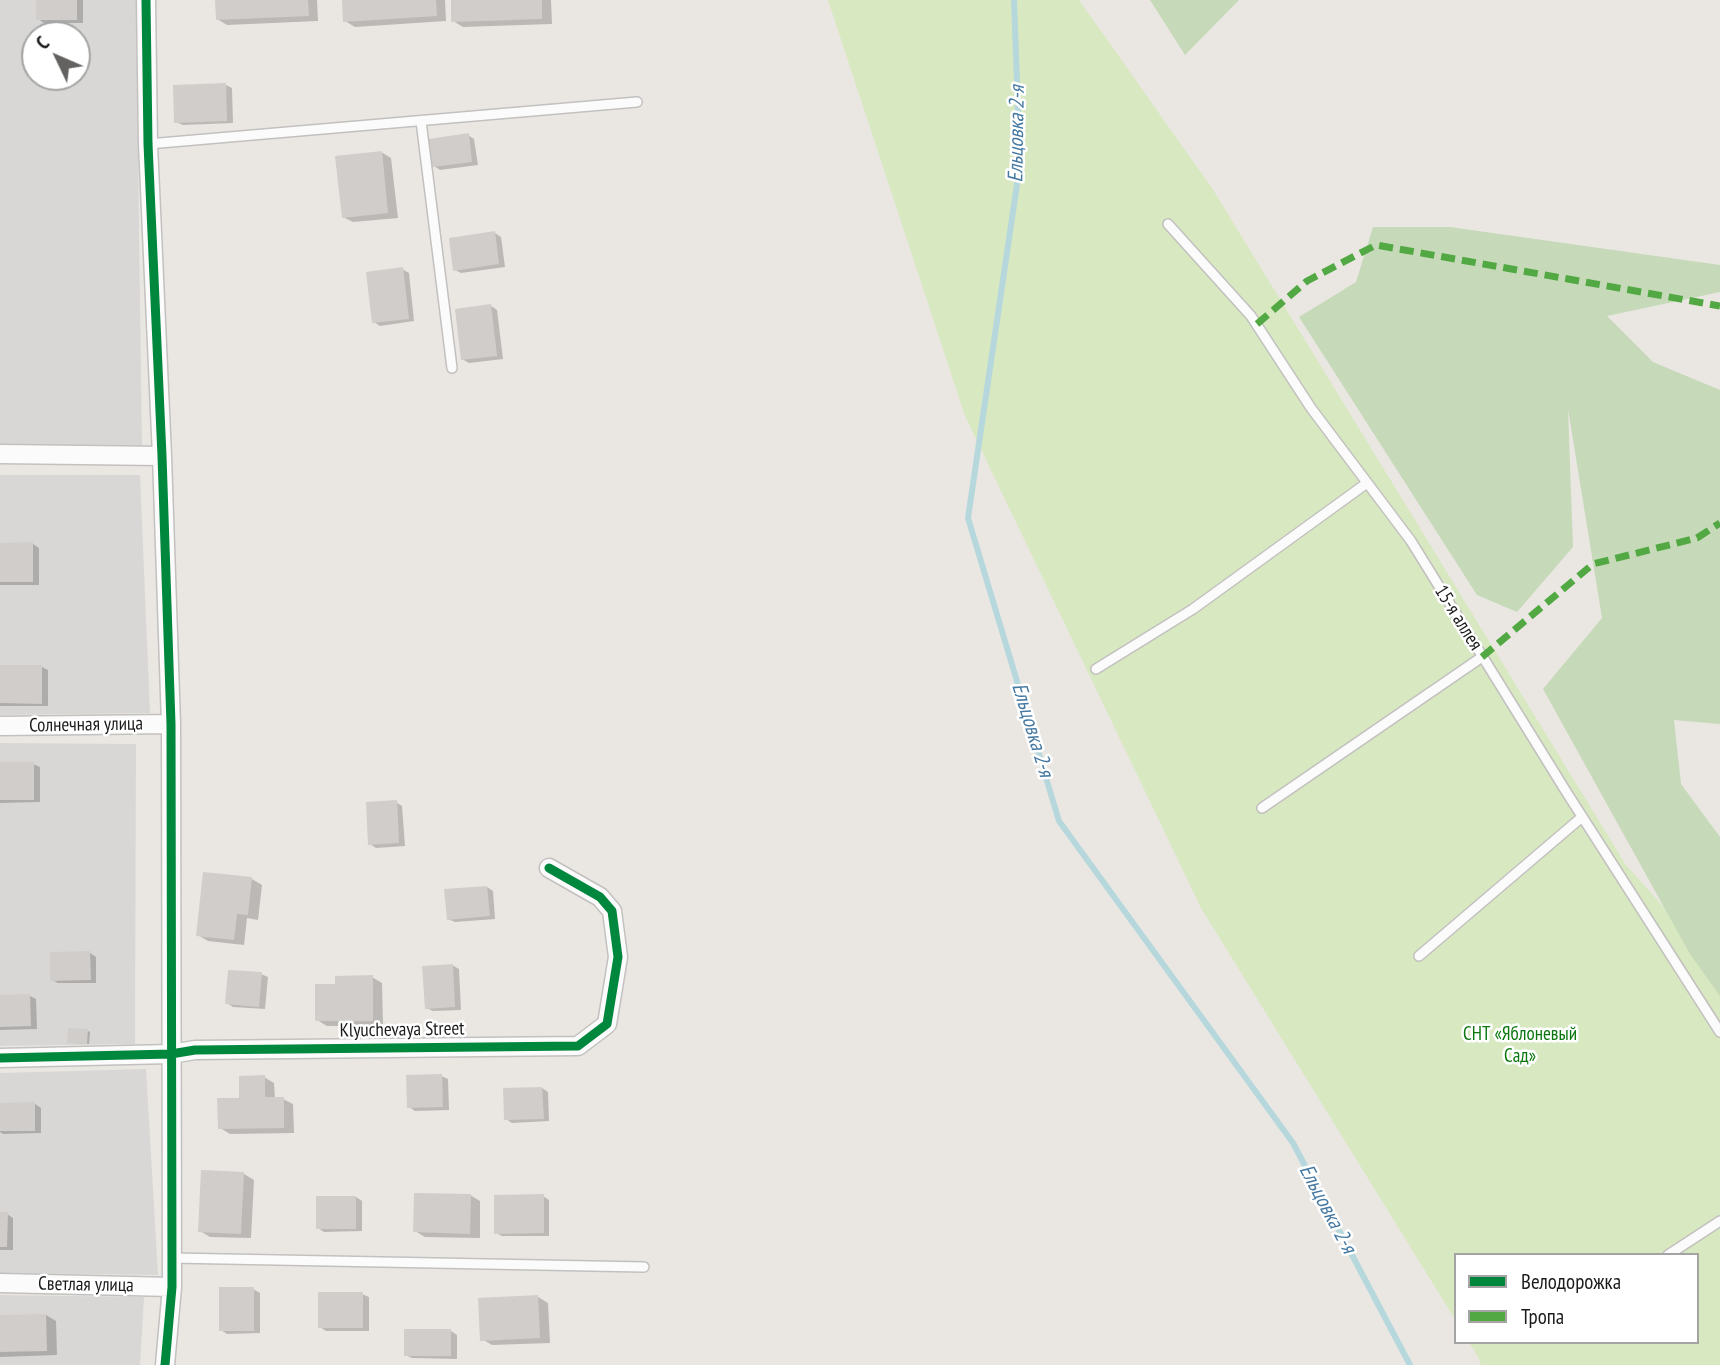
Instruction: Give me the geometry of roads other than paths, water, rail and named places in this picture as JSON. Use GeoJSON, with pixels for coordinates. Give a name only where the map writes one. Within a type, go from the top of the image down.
{"type":"FeatureCollection","features":[{"type":"Feature","properties":{"kind":"street"},"geometry":{"type":"LineString","coordinates":[[146,0],[148,144],[171,724],[172,1287],[165,1365]]}},
{"type":"Feature","properties":{"kind":"street"},"geometry":{"type":"LineString","coordinates":[[0,454],[162,456]]}},
{"type":"Feature","properties":{"kind":"street","name":"Солнечная улица"},"geometry":{"type":"LineString","coordinates":[[0,726],[171,724]]}},
{"type":"Feature","properties":{"kind":"street","name":"Klyuchevaya Street"},"geometry":{"type":"LineString","coordinates":[[0,1058],[171,1054],[195,1050],[578,1046],[607,1024],[618,957],[612,911],[600,897],[549,869]]}},
{"type":"Feature","properties":{"kind":"street","name":"Светлая улица"},"geometry":{"type":"LineString","coordinates":[[0,1283],[172,1287]]}},
{"type":"Feature","properties":{"kind":"lane"},"geometry":{"type":"LineString","coordinates":[[148,144],[637,102]]}},
{"type":"Feature","properties":{"kind":"lane"},"geometry":{"type":"LineString","coordinates":[[421,121],[452,368]]}},
{"type":"Feature","properties":{"kind":"lane","name":"15-я аллея"},"geometry":{"type":"LineString","coordinates":[[1168,225],[1251,316],[1311,408],[1410,541],[1720,1032]]}},
{"type":"Feature","properties":{"kind":"lane"},"geometry":{"type":"LineString","coordinates":[[1096,669],[1193,609],[1367,483]]}},
{"type":"Feature","properties":{"kind":"lane"},"geometry":{"type":"LineString","coordinates":[[1262,808],[1482,657]]}},
{"type":"Feature","properties":{"kind":"lane"},"geometry":{"type":"LineString","coordinates":[[1419,956],[1582,817]]}},
{"type":"Feature","properties":{"kind":"lane"},"geometry":{"type":"LineString","coordinates":[[1671,1253],[1720,1221]]}},
{"type":"Feature","properties":{"kind":"lane"},"geometry":{"type":"LineString","coordinates":[[172,1258],[644,1267]]}},
{"type":"Feature","properties":{"kind":"waterway","name":"Ельцовка 2-я"},"geometry":{"type":"LineString","coordinates":[[1014,0],[1020,164],[968,518],[1059,821],[1293,1143],[1410,1365]]}},
{"type":"Feature","properties":{"kind":"park label","name":"СНТ «Яблоневый Сад»"},"geometry":{"type":"Point","coordinates":[1520,1046]}}]}
